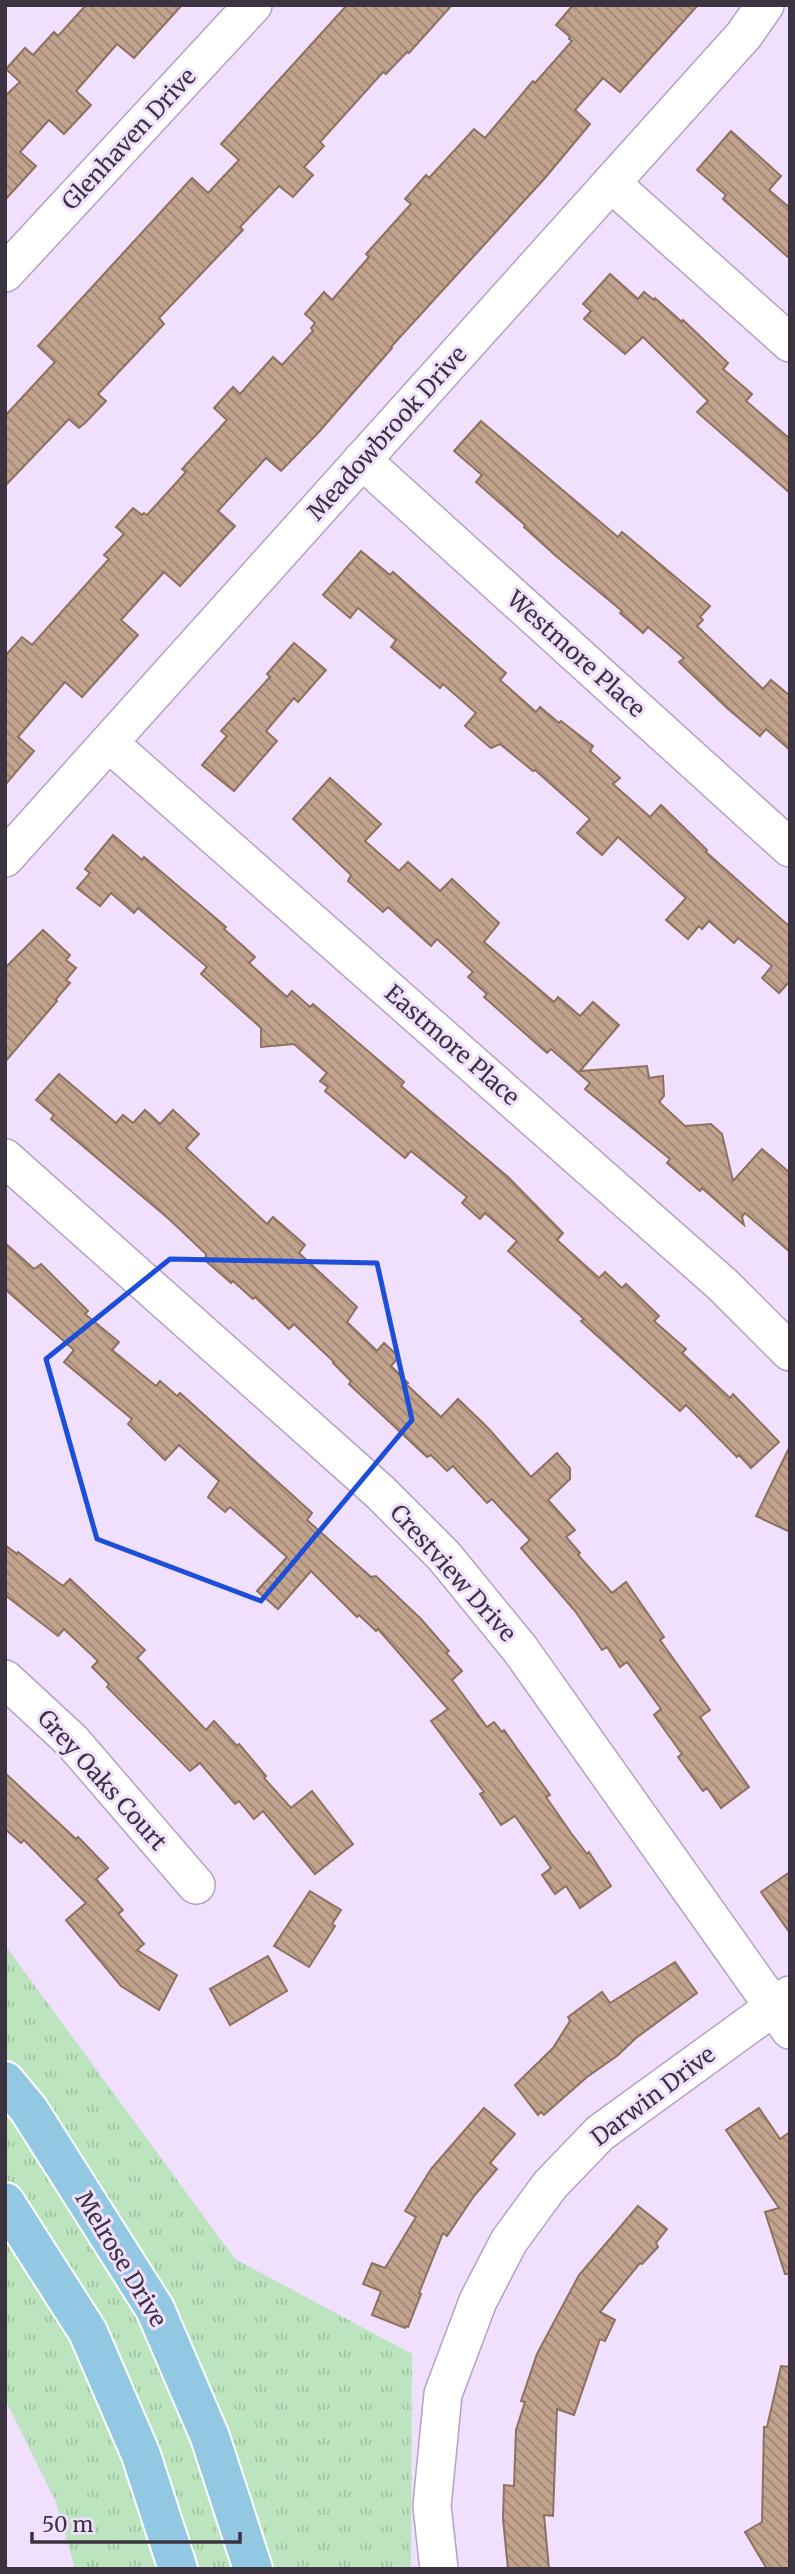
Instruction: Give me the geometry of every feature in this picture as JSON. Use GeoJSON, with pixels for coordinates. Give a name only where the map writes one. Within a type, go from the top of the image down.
{"type":"FeatureCollection","features":[{"type":"Feature","properties":{"kind":"main road","name":"Melrose Drive"},"geometry":{"type":"LineString","coordinates":[[5,2081],[29,2110],[155,2308],[210,2437],[253,2569]]}},
{"type":"Feature","properties":{"kind":"main road"},"geometry":{"type":"LineString","coordinates":[[5,2202],[88,2332],[141,2455],[178,2569]]}},
{"type":"Feature","properties":{"kind":"street","name":"Glenhaven Drive"},"geometry":{"type":"LineString","coordinates":[[5,273],[253,5]]}},
{"type":"Feature","properties":{"kind":"street","name":"Meadowbrook Drive"},"geometry":{"type":"LineString","coordinates":[[5,858],[744,35],[765,5]]}},
{"type":"Feature","properties":{"kind":"street"},"geometry":{"type":"LineString","coordinates":[[611,183],[790,343]]}},
{"type":"Feature","properties":{"kind":"street","name":"Westmore Place"},"geometry":{"type":"LineString","coordinates":[[362,460],[790,848]]}},
{"type":"Feature","properties":{"kind":"street","name":"Eastmore Place"},"geometry":{"type":"LineString","coordinates":[[109,743],[723,1285],[790,1352]]}},
{"type":"Feature","properties":{"kind":"street","name":"Crestview Drive"},"geometry":{"type":"LineString","coordinates":[[5,1158],[380,1492],[444,1556],[520,1649],[785,2010]]}},
{"type":"Feature","properties":{"kind":"street","name":"Grey Oaks Court"},"geometry":{"type":"LineString","coordinates":[[5,1679],[72,1741],[196,1885]]}},
{"type":"Feature","properties":{"kind":"street","name":"Darwin Drive"},"geometry":{"type":"LineString","coordinates":[[439,2569],[432,2505],[443,2394],[478,2301],[509,2241],[550,2185],[600,2133],[785,2010]]}},
{"type":"Feature","properties":{"kind":"highlighted area"},"geometry":{"type":"Polygon","coordinates":[[[170,1259],[377,1263],[412,1420],[261,1601],[97,1539],[46,1359],[170,1259]]]}},
{"type":"Feature","properties":{"kind":"green space"},"geometry":{"type":"Polygon","coordinates":[[[5,1945],[235,2259],[412,2354],[411,2569],[75,2569],[56,2502],[5,2399],[5,1945]]]}},
{"type":"Feature","properties":{"kind":"building"},"geometry":{"type":"Polygon","coordinates":[[[86,5],[182,5],[134,58],[117,44],[76,91],[91,105],[64,134],[49,120],[20,152],[36,166],[5,200],[5,96],[20,82],[6,69],[25,48],[33,55],[54,32],[58,36],[86,5]]]}},
{"type":"Feature","properties":{"kind":"building"},"geometry":{"type":"Polygon","coordinates":[[[347,5],[452,5],[409,53],[386,74],[383,72],[320,142],[324,146],[304,167],[313,175],[293,197],[279,186],[240,227],[243,230],[159,318],[164,324],[98,394],[106,401],[79,428],[69,419],[5,486],[5,416],[55,362],[38,346],[192,178],[208,193],[239,160],[221,144],[347,5]]]}},
{"type":"Feature","properties":{"kind":"building"},"geometry":{"type":"Polygon","coordinates":[[[573,5],[698,5],[620,92],[603,78],[575,110],[590,124],[545,178],[281,471],[266,458],[218,511],[235,526],[180,586],[164,572],[121,620],[138,635],[82,697],[65,682],[18,737],[34,751],[5,785],[5,656],[22,637],[32,645],[109,559],[104,555],[124,534],[116,527],[133,508],[142,515],[147,515],[186,472],[182,469],[227,420],[214,408],[233,387],[240,394],[273,357],[282,365],[313,331],[311,328],[315,323],[305,314],[324,292],[332,300],[369,257],[366,254],[411,204],[405,199],[426,175],[429,178],[474,129],[485,138],[533,81],[535,83],[572,41],[556,25],[573,5]]]}},
{"type":"Feature","properties":{"kind":"building"},"geometry":{"type":"Polygon","coordinates":[[[731,131],[781,176],[769,190],[790,208],[790,259],[723,199],[726,195],[697,170],[731,131]]]}},
{"type":"Feature","properties":{"kind":"building"},"geometry":{"type":"Polygon","coordinates":[[[610,274],[638,299],[644,292],[654,300],[655,298],[682,322],[683,320],[728,363],[723,369],[752,394],[746,401],[790,439],[790,493],[697,412],[708,401],[643,337],[625,354],[584,319],[591,311],[583,304],[610,274]]]}},
{"type":"Feature","properties":{"kind":"building"},"geometry":{"type":"Polygon","coordinates":[[[481,421],[618,537],[622,532],[710,606],[700,617],[703,620],[697,626],[763,689],[771,680],[790,696],[790,750],[766,729],[760,736],[727,708],[679,662],[684,658],[648,627],[643,633],[620,613],[622,611],[556,556],[476,482],[482,475],[454,451],[481,421]]]}},
{"type":"Feature","properties":{"kind":"building"},"geometry":{"type":"Polygon","coordinates":[[[361,551],[390,575],[393,572],[506,673],[500,680],[536,712],[540,707],[593,746],[590,751],[620,778],[613,784],[650,817],[661,805],[707,850],[706,852],[790,927],[790,981],[779,993],[762,978],[772,966],[738,938],[734,943],[709,921],[702,929],[699,926],[688,939],[666,920],[686,898],[618,837],[602,855],[577,833],[590,819],[535,770],[500,744],[491,748],[465,726],[476,713],[443,684],[440,688],[391,647],[396,640],[358,608],[350,618],[323,595],[361,551]]]}},
{"type":"Feature","properties":{"kind":"building"},"geometry":{"type":"Polygon","coordinates":[[[294,643],[326,670],[298,702],[294,698],[266,731],[277,741],[234,791],[202,765],[227,736],[221,731],[270,677],[267,674],[294,643]]]}},
{"type":"Feature","properties":{"kind":"building"},"geometry":{"type":"Polygon","coordinates":[[[330,778],[381,824],[365,841],[399,871],[408,862],[440,891],[452,879],[499,923],[484,942],[554,1002],[558,997],[580,1016],[593,1002],[619,1025],[580,1071],[647,1066],[649,1078],[663,1076],[664,1096],[659,1102],[685,1126],[711,1124],[722,1134],[733,1181],[762,1149],[790,1173],[790,1252],[745,1213],[742,1217],[744,1225],[702,1188],[700,1191],[667,1163],[670,1159],[585,1089],[590,1083],[551,1049],[547,1053],[484,997],[487,994],[468,977],[473,972],[437,939],[431,946],[388,907],[383,912],[348,881],[351,875],[293,819],[330,778]]]}},
{"type":"Feature","properties":{"kind":"building"},"geometry":{"type":"Polygon","coordinates":[[[113,835],[142,860],[144,857],[226,927],[224,929],[255,957],[249,963],[287,997],[292,991],[310,1007],[313,1004],[404,1082],[401,1086],[508,1177],[563,1233],[557,1240],[599,1278],[605,1272],[622,1288],[626,1284],[659,1316],[654,1321],[686,1349],[682,1353],[730,1398],[733,1394],[779,1442],[751,1468],[739,1455],[737,1457],[686,1405],[680,1411],[508,1251],[517,1241],[485,1213],[480,1219],[462,1203],[467,1197],[411,1151],[405,1158],[325,1091],[328,1087],[320,1081],[327,1073],[294,1044],[261,1047],[261,1028],[201,974],[207,967],[138,908],[134,913],[111,893],[100,906],[77,888],[90,873],[85,869],[113,835]]]}},
{"type":"Feature","properties":{"kind":"building"},"geometry":{"type":"Polygon","coordinates":[[[43,930],[70,955],[66,960],[76,968],[66,980],[70,983],[57,1001],[5,1062],[5,968],[43,930]]]}},
{"type":"Feature","properties":{"kind":"building"},"geometry":{"type":"Polygon","coordinates":[[[59,1074],[116,1123],[123,1115],[133,1123],[145,1110],[160,1124],[173,1110],[199,1134],[186,1148],[267,1224],[273,1217],[305,1245],[299,1253],[357,1307],[347,1322],[377,1351],[384,1343],[399,1357],[391,1366],[441,1417],[458,1399],[531,1477],[557,1453],[570,1468],[570,1479],[548,1500],[575,1530],[566,1537],[580,1553],[578,1555],[612,1593],[626,1582],[664,1637],[660,1640],[710,1710],[700,1717],[749,1787],[721,1808],[707,1788],[703,1791],[678,1757],[682,1754],[654,1715],[661,1709],[627,1662],[620,1667],[607,1647],[602,1650],[575,1611],[521,1548],[530,1540],[492,1499],[487,1503],[453,1466],[447,1471],[431,1455],[427,1457],[349,1384],[351,1381],[334,1362],[294,1324],[289,1329],[255,1297],[253,1299],[233,1281],[231,1283],[205,1260],[206,1254],[169,1219],[51,1119],[54,1115],[36,1100],[59,1074]]]}},
{"type":"Feature","properties":{"kind":"building"},"geometry":{"type":"Polygon","coordinates":[[[5,1243],[34,1269],[41,1264],[88,1311],[85,1314],[119,1342],[112,1350],[156,1386],[160,1381],[177,1396],[180,1393],[312,1513],[307,1520],[371,1577],[376,1576],[421,1619],[449,1651],[446,1653],[462,1671],[452,1680],[487,1727],[494,1722],[502,1732],[504,1730],[550,1795],[546,1797],[587,1854],[589,1852],[611,1886],[580,1908],[566,1886],[555,1894],[542,1875],[551,1868],[515,1816],[501,1825],[480,1794],[484,1792],[431,1721],[448,1709],[378,1629],[376,1631],[359,1615],[357,1617],[311,1571],[278,1609],[257,1591],[287,1557],[230,1507],[225,1512],[208,1497],[219,1481],[179,1445],[165,1460],[128,1424],[132,1419],[64,1362],[74,1350],[5,1289],[5,1243]]]}},
{"type":"Feature","properties":{"kind":"building"},"geometry":{"type":"Polygon","coordinates":[[[790,1446],[790,1532],[756,1516],[790,1446]]]}},
{"type":"Feature","properties":{"kind":"building"},"geometry":{"type":"Polygon","coordinates":[[[5,1545],[63,1586],[70,1579],[145,1650],[137,1658],[206,1730],[214,1721],[237,1746],[239,1744],[291,1808],[312,1791],[353,1844],[315,1874],[263,1811],[254,1819],[239,1801],[235,1804],[200,1763],[190,1771],[107,1687],[109,1684],[92,1667],[98,1661],[64,1629],[58,1636],[5,1595],[5,1545]]]}},
{"type":"Feature","properties":{"kind":"building"},"geometry":{"type":"Polygon","coordinates":[[[5,1773],[76,1839],[78,1837],[108,1868],[96,1879],[123,1910],[118,1914],[144,1944],[137,1950],[177,1975],[159,2010],[121,1986],[66,1920],[86,1903],[24,1840],[21,1843],[5,1829],[5,1773]]]}},
{"type":"Feature","properties":{"kind":"building"},"geometry":{"type":"Polygon","coordinates":[[[790,1872],[790,1933],[761,1892],[790,1872]]]}},
{"type":"Feature","properties":{"kind":"building"},"geometry":{"type":"Polygon","coordinates":[[[310,1891],[341,1910],[332,1924],[335,1926],[309,1967],[274,1946],[310,1891]]]}},
{"type":"Feature","properties":{"kind":"building"},"geometry":{"type":"Polygon","coordinates":[[[268,1956],[287,1991],[230,2025],[210,1989],[268,1956]]]}},
{"type":"Feature","properties":{"kind":"building"},"geometry":{"type":"Polygon","coordinates":[[[675,1962],[697,1993],[587,2077],[544,2115],[541,2112],[538,2115],[515,2085],[553,2048],[570,2021],[568,2017],[602,1992],[610,2003],[675,1962]]]}},
{"type":"Feature","properties":{"kind":"building"},"geometry":{"type":"Polygon","coordinates":[[[484,2108],[515,2134],[490,2163],[497,2169],[474,2196],[447,2236],[443,2233],[408,2327],[372,2315],[381,2291],[363,2284],[372,2263],[385,2268],[416,2217],[405,2211],[431,2169],[484,2108]]]}},
{"type":"Feature","properties":{"kind":"building"},"geometry":{"type":"Polygon","coordinates":[[[759,2108],[780,2139],[790,2132],[790,2274],[785,2274],[765,2212],[779,2208],[726,2130],[759,2108]]]}},
{"type":"Feature","properties":{"kind":"building"},"geometry":{"type":"Polygon","coordinates":[[[638,2206],[667,2229],[656,2243],[658,2247],[640,2263],[600,2312],[615,2320],[605,2341],[600,2339],[574,2415],[557,2409],[553,2516],[544,2515],[549,2569],[508,2569],[503,2519],[504,2485],[514,2486],[516,2430],[525,2402],[521,2401],[537,2354],[579,2275],[638,2206]]]}},
{"type":"Feature","properties":{"kind":"building"},"geometry":{"type":"Polygon","coordinates":[[[781,2366],[790,2367],[790,2569],[767,2569],[745,2532],[762,2522],[764,2427],[767,2427],[781,2366]]]}}]}
